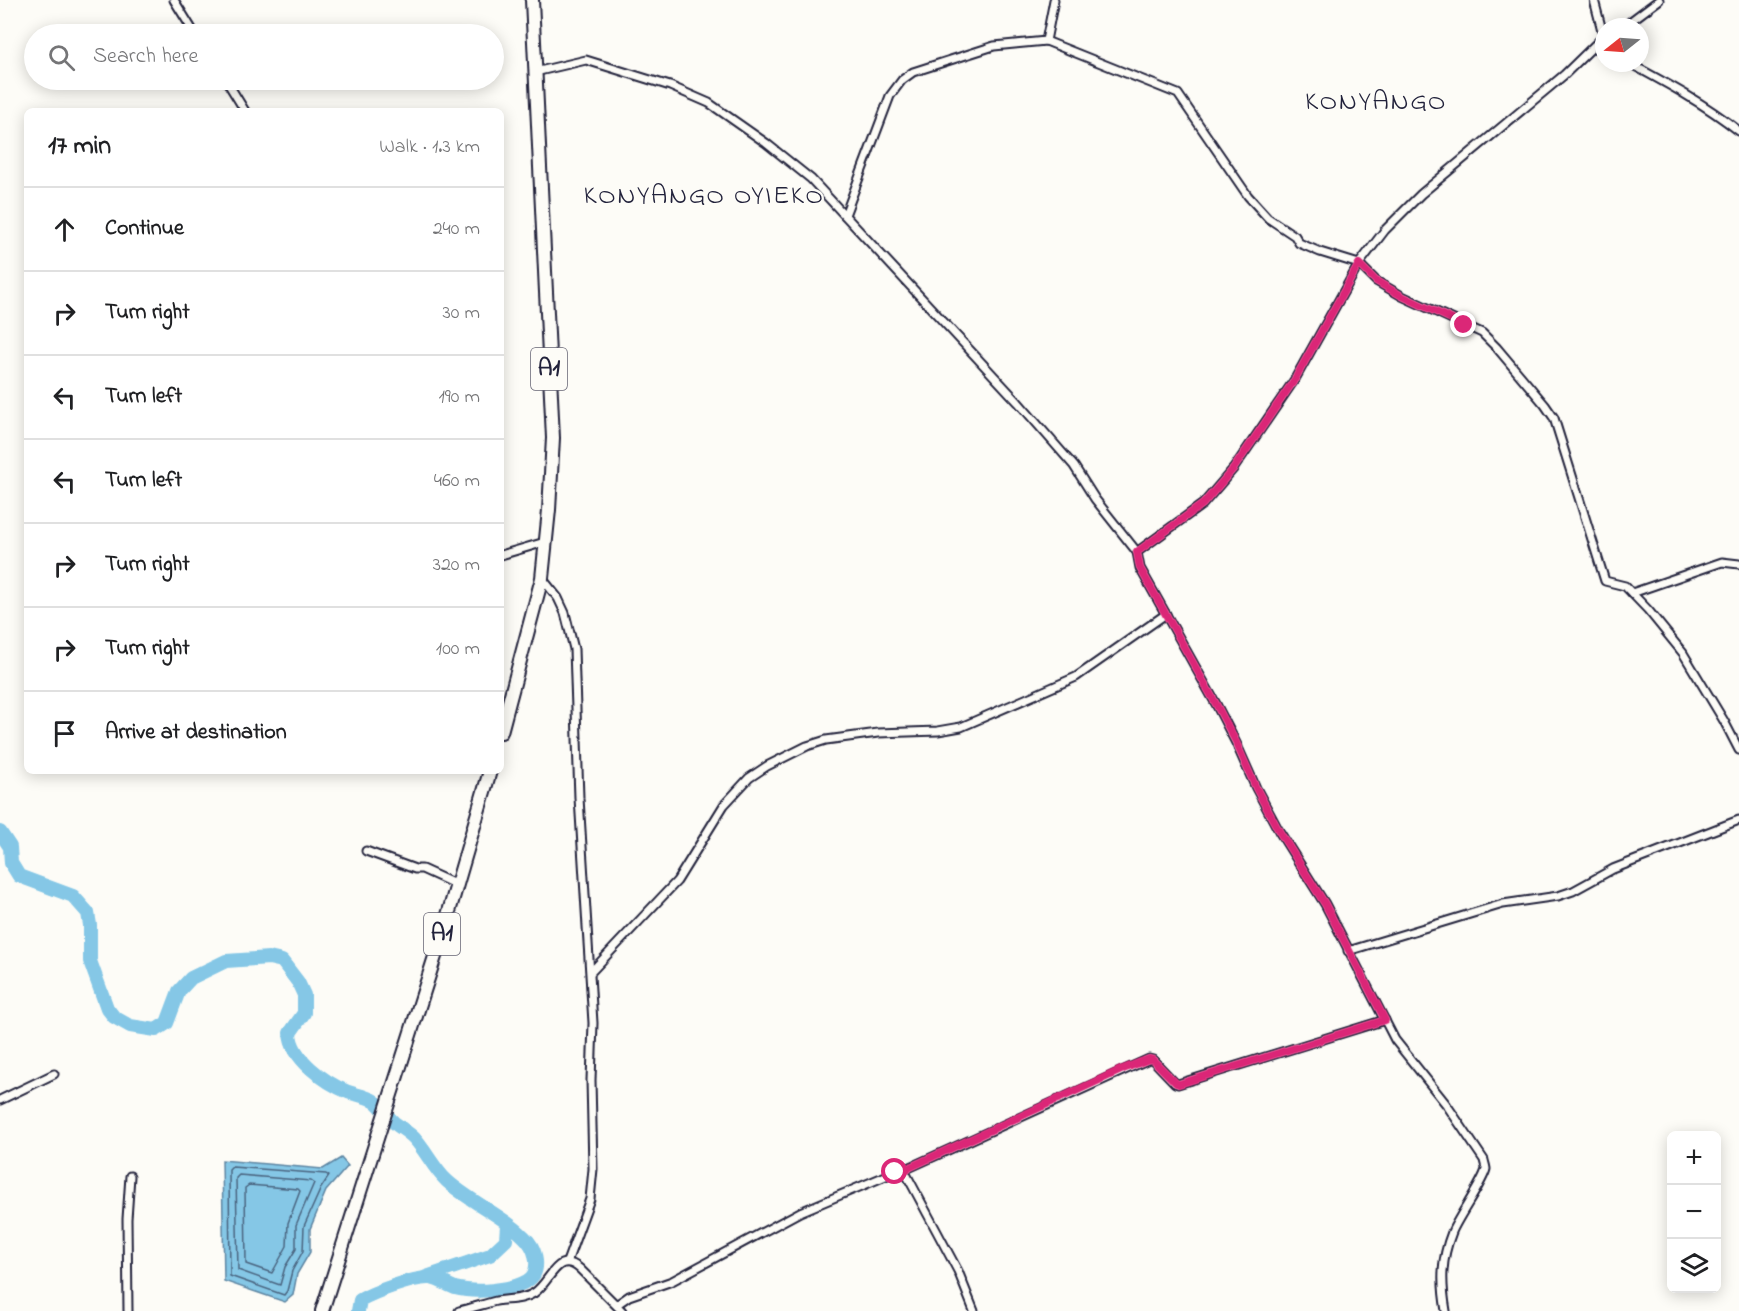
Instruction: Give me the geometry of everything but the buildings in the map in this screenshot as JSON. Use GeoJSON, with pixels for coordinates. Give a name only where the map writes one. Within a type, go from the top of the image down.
{"type":"FeatureCollection","features":[{"type":"Feature","properties":{"kind":"highway","name":"A1"},"geometry":{"type":"LineString","coordinates":[[504,721],[542,578],[553,438],[532,0]]}},
{"type":"Feature","properties":{"kind":"highway","name":"A1"},"geometry":{"type":"LineString","coordinates":[[322,1311],[457,885],[489,774]]}},
{"type":"Feature","properties":{"kind":"street"},"geometry":{"type":"LineString","coordinates":[[174,0],[189,24]]}},
{"type":"Feature","properties":{"kind":"street"},"geometry":{"type":"LineString","coordinates":[[1046,41],[1054,0]]}},
{"type":"Feature","properties":{"kind":"street"},"geometry":{"type":"LineString","coordinates":[[1594,0],[1599,18]]}},
{"type":"Feature","properties":{"kind":"street"},"geometry":{"type":"LineString","coordinates":[[1635,18],[1659,0]]}},
{"type":"Feature","properties":{"kind":"street"},"geometry":{"type":"LineString","coordinates":[[845,215],[890,96],[902,80],[913,72],[994,46],[1046,41],[1178,94],[1248,196],[1268,218],[1295,236],[1299,243],[1359,264],[1376,281],[1402,296],[1482,333],[1545,405],[1554,418],[1601,573],[1608,583],[1621,584],[1632,593],[1683,653],[1739,750]]}},
{"type":"Feature","properties":{"kind":"street"},"geometry":{"type":"LineString","coordinates":[[1137,552],[1203,504],[1234,468],[1295,379],[1359,264],[1385,230],[1421,194],[1564,75],[1595,46]]}},
{"type":"Feature","properties":{"kind":"street"},"geometry":{"type":"LineString","coordinates":[[535,72],[586,60],[670,86],[709,103],[766,143],[811,179],[1074,466],[1095,499],[1137,552],[1140,568],[1236,742],[1256,788],[1279,831],[1325,904],[1348,951],[1406,1056],[1446,1104],[1484,1160],[1486,1168],[1483,1178],[1453,1231],[1446,1249],[1441,1276],[1446,1311]]}},
{"type":"Feature","properties":{"kind":"street"},"geometry":{"type":"LineString","coordinates":[[1646,72],[1713,110],[1739,131]]}},
{"type":"Feature","properties":{"kind":"street"},"geometry":{"type":"LineString","coordinates":[[232,90],[243,108]]}},
{"type":"Feature","properties":{"kind":"street"},"geometry":{"type":"LineString","coordinates":[[504,554],[545,542]]}},
{"type":"Feature","properties":{"kind":"street"},"geometry":{"type":"LineString","coordinates":[[1632,593],[1722,562],[1739,564]]}},
{"type":"Feature","properties":{"kind":"street"},"geometry":{"type":"LineString","coordinates":[[542,578],[558,597],[566,613],[574,649],[579,798],[591,972],[593,1169],[590,1199],[567,1262]]}},
{"type":"Feature","properties":{"kind":"street"},"geometry":{"type":"LineString","coordinates":[[591,972],[677,880],[723,805],[749,778],[767,766],[807,746],[826,740],[878,733],[938,731],[961,727],[1076,677],[1166,614]]}},
{"type":"Feature","properties":{"kind":"street"},"geometry":{"type":"LineString","coordinates":[[1348,951],[1503,903],[1558,896],[1573,891],[1613,869],[1739,820]]}},
{"type":"Feature","properties":{"kind":"street"},"geometry":{"type":"LineString","coordinates":[[366,851],[415,869],[422,869],[457,885]]}},
{"type":"Feature","properties":{"kind":"street"},"geometry":{"type":"LineString","coordinates":[[619,1303],[629,1296],[672,1281],[800,1212],[904,1170],[1149,1059],[1179,1084],[1385,1020]]}},
{"type":"Feature","properties":{"kind":"street"},"geometry":{"type":"LineString","coordinates":[[0,1100],[54,1074]]}},
{"type":"Feature","properties":{"kind":"street"},"geometry":{"type":"LineString","coordinates":[[904,1170],[958,1271],[974,1311]]}},
{"type":"Feature","properties":{"kind":"street"},"geometry":{"type":"LineString","coordinates":[[128,1311],[127,1219],[130,1176]]}},
{"type":"Feature","properties":{"kind":"street"},"geometry":{"type":"LineString","coordinates":[[459,1311],[533,1294],[559,1265],[567,1262],[573,1263],[580,1269],[622,1311]]}},
{"type":"Feature","properties":{"kind":"water"},"geometry":{"type":"Polygon","coordinates":[[[341,1158],[348,1166],[326,1191],[310,1229],[310,1252],[297,1274],[293,1295],[285,1302],[224,1281],[222,1160],[323,1169],[341,1158]]]}},
{"type":"Feature","properties":{"kind":"waterway"},"geometry":{"type":"LineString","coordinates":[[0,832],[10,847],[11,863],[19,876],[73,896],[88,913],[90,961],[107,1008],[114,1017],[130,1026],[156,1030],[167,1023],[179,991],[191,978],[226,961],[269,958],[282,961],[298,982],[304,995],[304,1013],[290,1033],[296,1052],[303,1061],[330,1083],[377,1103],[393,1121],[414,1138],[447,1181],[511,1225],[528,1241],[534,1251],[536,1262],[534,1273],[527,1281],[520,1284],[502,1289],[472,1290],[455,1288],[440,1281],[423,1278],[394,1286],[360,1300],[358,1311]]}},
{"type":"Feature","properties":{"kind":"waterway"},"geometry":{"type":"LineString","coordinates":[[426,1277],[490,1255],[506,1240],[507,1224]]}},
{"type":"Feature","properties":{"kind":"district","name":"KONYANGO"},"geometry":{"type":"Point","coordinates":[1376,102]}},
{"type":"Feature","properties":{"kind":"district","name":"KONYANGO OYIEKO"},"geometry":{"type":"Point","coordinates":[704,196]}},
{"type":"Feature","properties":{"kind":"route"},"geometry":{"type":"LineString","coordinates":[[895,1172],[904,1170],[1149,1059],[1179,1084],[1385,1020],[1325,904],[1279,831],[1256,788],[1216,704],[1140,568],[1137,552],[1203,504],[1234,468],[1295,379],[1359,264],[1376,281],[1464,325]]}}]}
